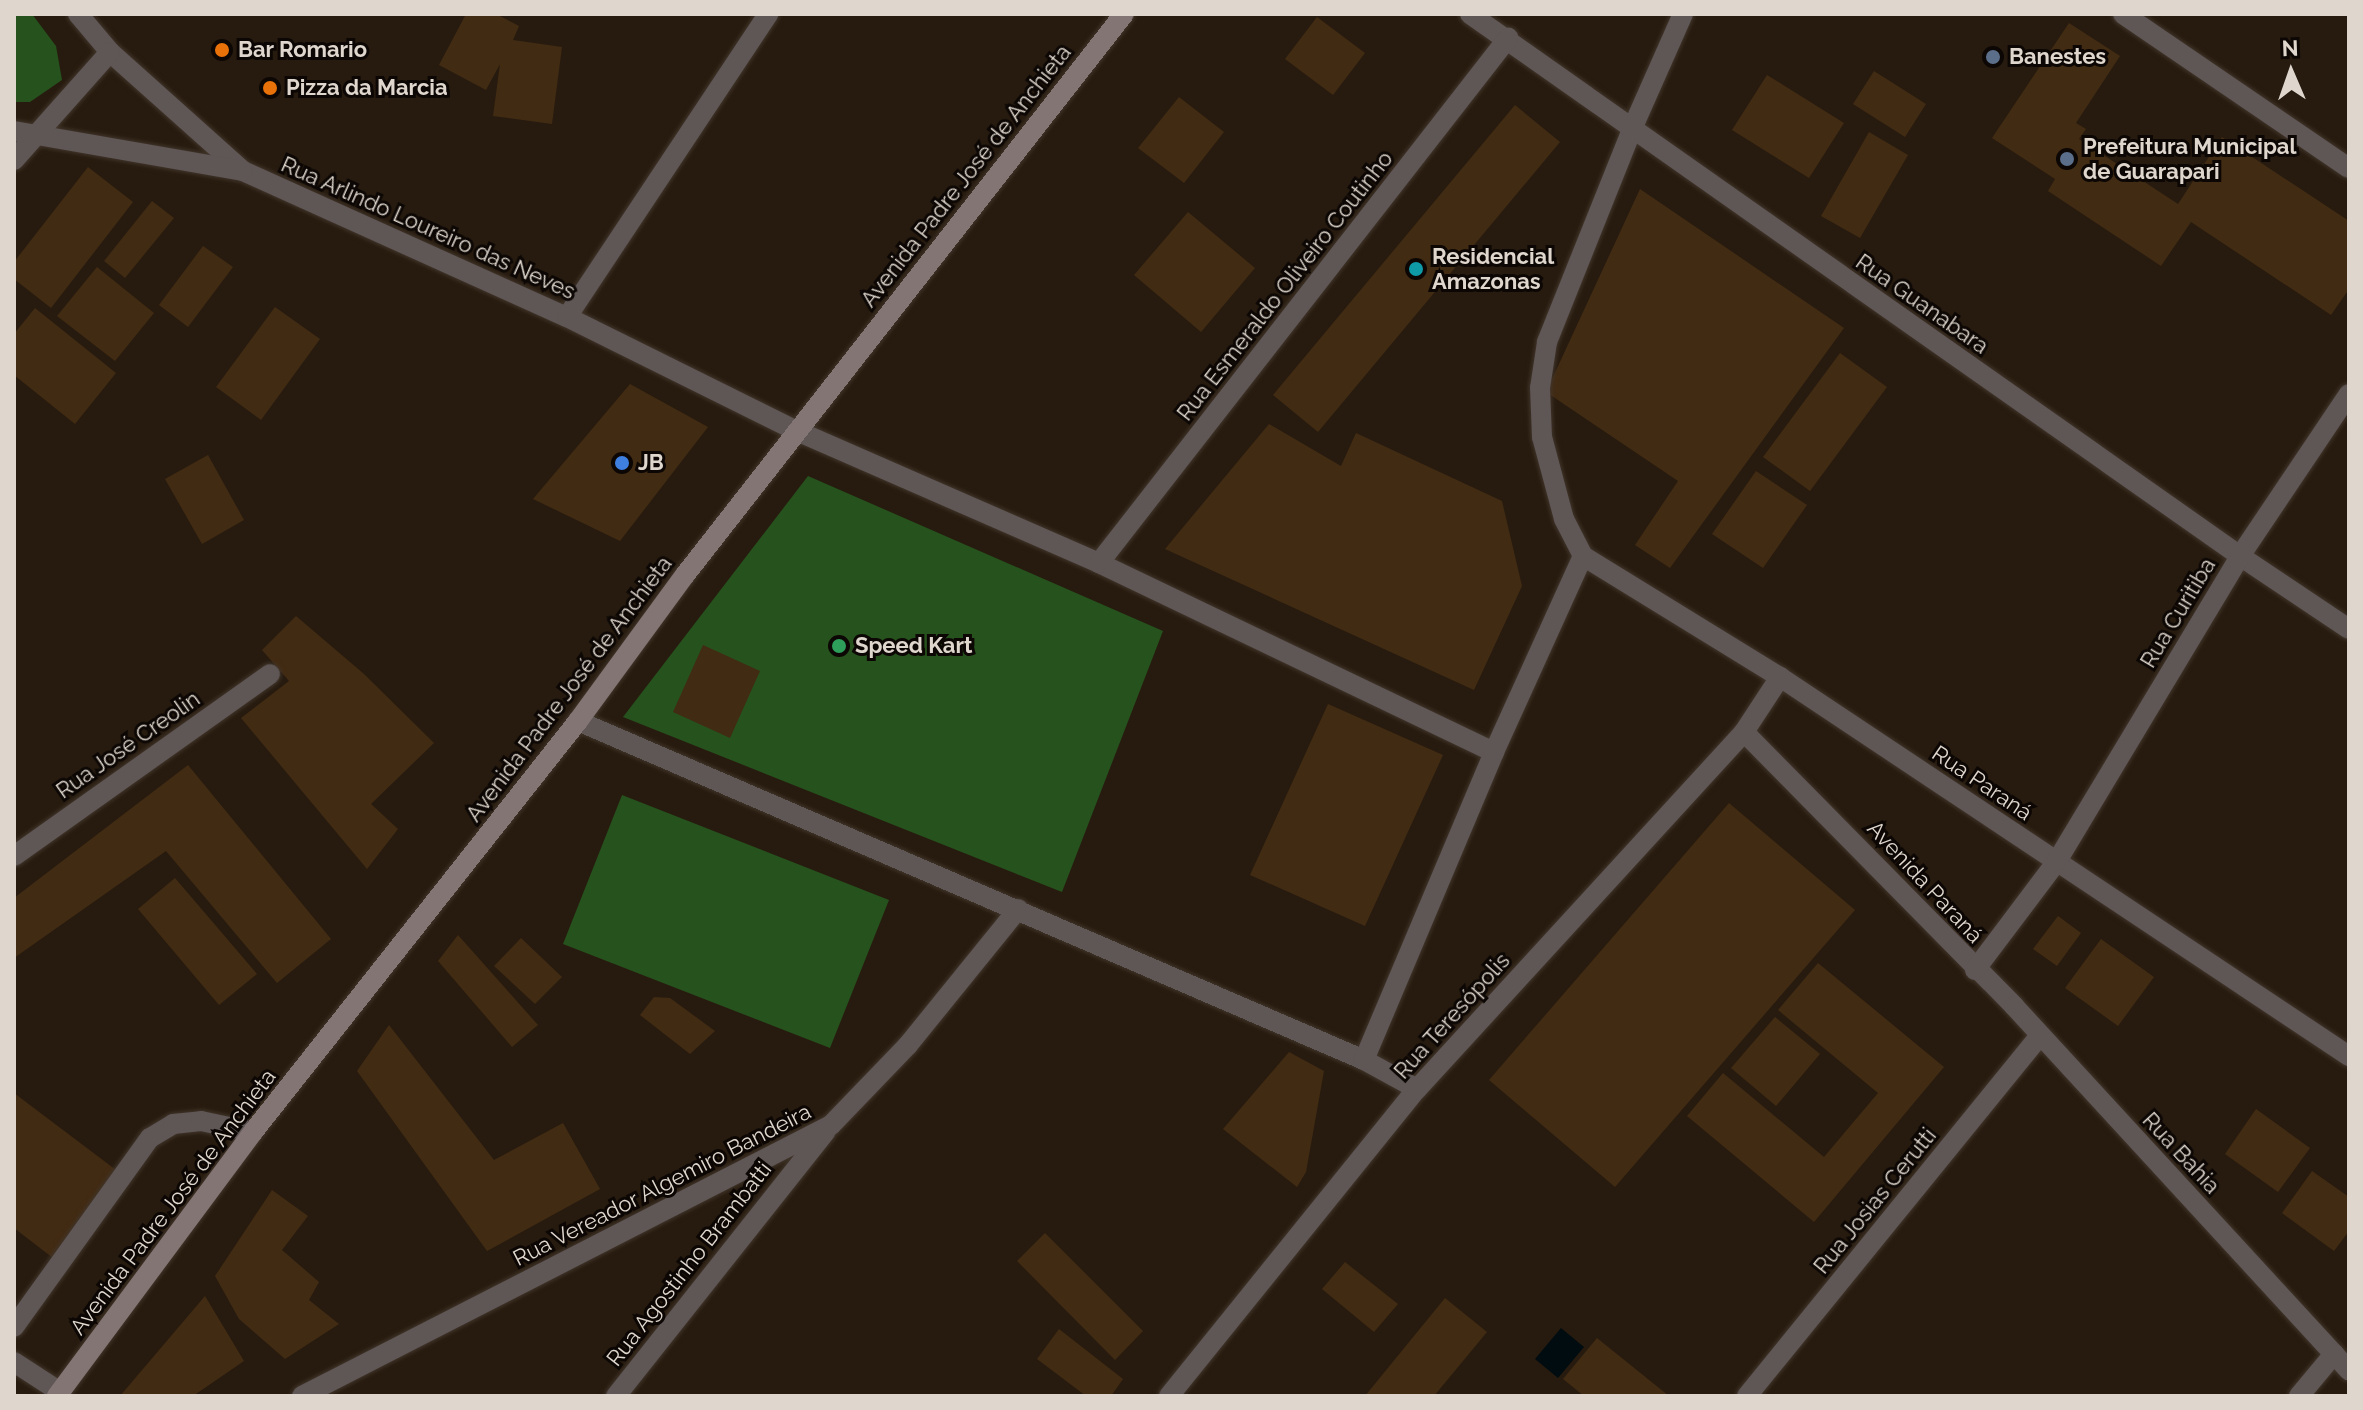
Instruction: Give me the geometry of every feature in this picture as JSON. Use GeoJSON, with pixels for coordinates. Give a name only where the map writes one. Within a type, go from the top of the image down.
{"type":"FeatureCollection","features":[{"type":"Feature","properties":{"kind":"main road","name":"Avenida Padre José de Anchieta"},"geometry":{"type":"LineString","coordinates":[[59,1394],[253,1132],[578,721],[685,575],[1124,14]]}},
{"type":"Feature","properties":{"kind":"street","name":"Rua Arlindo Loureiro das Neves"},"geometry":{"type":"LineString","coordinates":[[78,14],[110,52],[243,171],[567,317],[797,431]]}},
{"type":"Feature","properties":{"kind":"street"},"geometry":{"type":"LineString","coordinates":[[567,317],[768,14]]}},
{"type":"Feature","properties":{"kind":"street","name":"Rua Guanabara"},"geometry":{"type":"LineString","coordinates":[[1470,14],[2240,556],[2349,629]]}},
{"type":"Feature","properties":{"kind":"street"},"geometry":{"type":"LineString","coordinates":[[1364,1060],[1494,752],[1583,556],[1564,519],[1542,437],[1540,388],[1547,342],[1632,129],[1683,14]]}},
{"type":"Feature","properties":{"kind":"street"},"geometry":{"type":"LineString","coordinates":[[2123,14],[2349,168]]}},
{"type":"Feature","properties":{"kind":"street","name":"Rua Esmeraldo Oliveiro Coutinho"},"geometry":{"type":"LineString","coordinates":[[1099,563],[1508,38]]}},
{"type":"Feature","properties":{"kind":"street"},"geometry":{"type":"LineString","coordinates":[[14,160],[110,52]]}},
{"type":"Feature","properties":{"kind":"street"},"geometry":{"type":"LineString","coordinates":[[14,131],[243,171]]}},
{"type":"Feature","properties":{"kind":"street","name":"Rua Curitiba"},"geometry":{"type":"LineString","coordinates":[[2057,861],[2240,556],[2349,394]]}},
{"type":"Feature","properties":{"kind":"street"},"geometry":{"type":"LineString","coordinates":[[797,431],[1099,563],[1494,752]]}},
{"type":"Feature","properties":{"kind":"street","name":"Rua Paraná"},"geometry":{"type":"LineString","coordinates":[[1583,556],[1780,677],[2349,1056]]}},
{"type":"Feature","properties":{"kind":"street","name":"Rua José Creolin"},"geometry":{"type":"LineString","coordinates":[[14,856],[270,674]]}},
{"type":"Feature","properties":{"kind":"street","name":"Rua Teresópolis"},"geometry":{"type":"LineString","coordinates":[[1169,1396],[1417,1089],[1744,732],[1780,677]]}},
{"type":"Feature","properties":{"kind":"street"},"geometry":{"type":"LineString","coordinates":[[578,721],[1364,1060],[1417,1089]]}},
{"type":"Feature","properties":{"kind":"street","name":"Avenida Paraná"},"geometry":{"type":"LineString","coordinates":[[1744,732],[1871,857],[1975,970],[2057,861]]}},
{"type":"Feature","properties":{"kind":"street","name":"Rua Vereador Algemiro Bandeira"},"geometry":{"type":"LineString","coordinates":[[302,1396],[831,1125],[908,1045],[1018,909]]}},
{"type":"Feature","properties":{"kind":"street","name":"Rua Bahia"},"geometry":{"type":"LineString","coordinates":[[1975,970],[2040,1036],[2349,1370]]}},
{"type":"Feature","properties":{"kind":"street","name":"Rua Josias Cerutti"},"geometry":{"type":"LineString","coordinates":[[1747,1396],[2040,1036]]}},
{"type":"Feature","properties":{"kind":"street"},"geometry":{"type":"LineString","coordinates":[[14,1327],[150,1138],[173,1124],[201,1121],[253,1132]]}},
{"type":"Feature","properties":{"kind":"street","name":"Rua Agostinho Brambatti"},"geometry":{"type":"LineString","coordinates":[[616,1396],[831,1125]]}},
{"type":"Feature","properties":{"kind":"street"},"geometry":{"type":"LineString","coordinates":[[2299,1396],[2334,1354]]}},
{"type":"Feature","properties":{"kind":"street"},"geometry":{"type":"LineString","coordinates":[[14,1362],[59,1394]]}},
{"type":"Feature","properties":{"kind":"green space"},"geometry":{"type":"Polygon","coordinates":[[[14,14],[32,14],[56,46],[62,80],[30,102],[14,102],[14,14]]]}},
{"type":"Feature","properties":{"kind":"green space","name":"Speed Kart"},"geometry":{"type":"Polygon","coordinates":[[[808,476],[1163,631],[1062,892],[623,717],[808,476]]]}},
{"type":"Feature","properties":{"kind":"green space"},"geometry":{"type":"Polygon","coordinates":[[[622,795],[889,900],[830,1048],[563,944],[622,795]]]}},
{"type":"Feature","properties":{"kind":"shaded area"},"geometry":{"type":"Polygon","coordinates":[[[1561,1328],[1584,1347],[1558,1378],[1535,1359],[1561,1328]]]}},
{"type":"Feature","properties":{"kind":"building"},"geometry":{"type":"Polygon","coordinates":[[[466,14],[496,14],[519,26],[513,40],[562,47],[552,124],[493,116],[500,64],[486,90],[439,65],[466,14]]]}},
{"type":"Feature","properties":{"kind":"building"},"geometry":{"type":"Polygon","coordinates":[[[1317,17],[1365,53],[1333,95],[1285,59],[1317,17]]]}},
{"type":"Feature","properties":{"kind":"building","name":"Prefeitura Municipal de Guarapari"},"geometry":{"type":"Polygon","coordinates":[[[2069,23],[2120,56],[2076,123],[2086,129],[2079,139],[2178,204],[2222,137],[2349,221],[2349,289],[2331,315],[2191,222],[2161,266],[2048,191],[2055,179],[1992,138],[2069,23]]]}},
{"type":"Feature","properties":{"kind":"building"},"geometry":{"type":"Polygon","coordinates":[[[1874,71],[1926,104],[1905,137],[1853,104],[1874,71]]]}},
{"type":"Feature","properties":{"kind":"building"},"geometry":{"type":"Polygon","coordinates":[[[1767,75],[1844,123],[1809,178],[1732,130],[1767,75]]]}},
{"type":"Feature","properties":{"kind":"building"},"geometry":{"type":"Polygon","coordinates":[[[1179,97],[1224,132],[1184,183],[1138,148],[1179,97]]]}},
{"type":"Feature","properties":{"kind":"building","name":"Residencial Amazonas"},"geometry":{"type":"Polygon","coordinates":[[[1515,105],[1560,142],[1318,432],[1273,395],[1515,105]]]}},
{"type":"Feature","properties":{"kind":"building"},"geometry":{"type":"Polygon","coordinates":[[[1869,132],[1908,155],[1860,238],[1821,216],[1869,132]]]}},
{"type":"Feature","properties":{"kind":"building"},"geometry":{"type":"Polygon","coordinates":[[[88,167],[133,202],[51,308],[14,279],[14,262],[88,167]]]}},
{"type":"Feature","properties":{"kind":"building"},"geometry":{"type":"Polygon","coordinates":[[[1640,189],[1844,328],[1670,568],[1635,545],[1678,481],[1546,392],[1640,189]]]}},
{"type":"Feature","properties":{"kind":"building"},"geometry":{"type":"Polygon","coordinates":[[[152,201],[174,218],[125,278],[104,261],[152,201]]]}},
{"type":"Feature","properties":{"kind":"building"},"geometry":{"type":"Polygon","coordinates":[[[1188,212],[1255,268],[1201,332],[1134,275],[1188,212]]]}},
{"type":"Feature","properties":{"kind":"building"},"geometry":{"type":"Polygon","coordinates":[[[203,246],[233,267],[188,327],[159,305],[203,246]]]}},
{"type":"Feature","properties":{"kind":"building"},"geometry":{"type":"Polygon","coordinates":[[[97,267],[154,313],[115,361],[57,316],[97,267]]]}},
{"type":"Feature","properties":{"kind":"building"},"geometry":{"type":"Polygon","coordinates":[[[275,307],[320,339],[261,420],[216,387],[275,307]]]}},
{"type":"Feature","properties":{"kind":"building"},"geometry":{"type":"Polygon","coordinates":[[[35,308],[116,373],[75,424],[14,375],[14,334],[35,308]]]}},
{"type":"Feature","properties":{"kind":"building"},"geometry":{"type":"Polygon","coordinates":[[[1840,353],[1887,387],[1810,491],[1763,457],[1840,353]]]}},
{"type":"Feature","properties":{"kind":"building","name":"JB"},"geometry":{"type":"Polygon","coordinates":[[[630,384],[708,427],[620,541],[533,499],[630,384]]]}},
{"type":"Feature","properties":{"kind":"building"},"geometry":{"type":"Polygon","coordinates":[[[1269,424],[1341,466],[1356,433],[1502,501],[1522,586],[1474,690],[1165,549],[1269,424]]]}},
{"type":"Feature","properties":{"kind":"building"},"geometry":{"type":"Polygon","coordinates":[[[208,455],[244,520],[202,544],[165,479],[208,455]]]}},
{"type":"Feature","properties":{"kind":"building"},"geometry":{"type":"Polygon","coordinates":[[[1756,471],[1807,505],[1763,568],[1712,534],[1756,471]]]}},
{"type":"Feature","properties":{"kind":"building"},"geometry":{"type":"Polygon","coordinates":[[[296,616],[364,674],[434,743],[371,804],[398,829],[367,869],[241,718],[289,681],[262,650],[296,616]]]}},
{"type":"Feature","properties":{"kind":"building"},"geometry":{"type":"Polygon","coordinates":[[[703,645],[760,671],[730,738],[673,712],[703,645]]]}},
{"type":"Feature","properties":{"kind":"building"},"geometry":{"type":"Polygon","coordinates":[[[1328,704],[1443,755],[1365,926],[1250,875],[1328,704]]]}},
{"type":"Feature","properties":{"kind":"building"},"geometry":{"type":"Polygon","coordinates":[[[188,765],[331,939],[277,983],[166,851],[14,958],[14,898],[188,765]]]}},
{"type":"Feature","properties":{"kind":"building"},"geometry":{"type":"Polygon","coordinates":[[[1729,803],[1855,910],[1615,1187],[1489,1080],[1729,803]]]}},
{"type":"Feature","properties":{"kind":"building"},"geometry":{"type":"Polygon","coordinates":[[[175,878],[257,974],[219,1005],[138,909],[175,878]]]}},
{"type":"Feature","properties":{"kind":"building"},"geometry":{"type":"Polygon","coordinates":[[[2058,916],[2081,933],[2057,966],[2033,949],[2058,916]]]}},
{"type":"Feature","properties":{"kind":"building"},"geometry":{"type":"Polygon","coordinates":[[[458,935],[538,1025],[512,1047],[438,961],[458,935]]]}},
{"type":"Feature","properties":{"kind":"building"},"geometry":{"type":"Polygon","coordinates":[[[521,938],[562,977],[535,1004],[494,966],[521,938]]]}},
{"type":"Feature","properties":{"kind":"building"},"geometry":{"type":"Polygon","coordinates":[[[2101,939],[2154,977],[2118,1026],[2065,988],[2101,939]]]}},
{"type":"Feature","properties":{"kind":"building"},"geometry":{"type":"Polygon","coordinates":[[[1818,963],[1944,1067],[1814,1222],[1687,1116],[1723,1073],[1824,1157],[1878,1093],[1778,1010],[1818,963]]]}},
{"type":"Feature","properties":{"kind":"building"},"geometry":{"type":"Polygon","coordinates":[[[654,997],[670,998],[715,1031],[690,1054],[640,1015],[654,997]]]}},
{"type":"Feature","properties":{"kind":"building"},"geometry":{"type":"Polygon","coordinates":[[[1775,1017],[1820,1054],[1776,1106],[1731,1068],[1775,1017]]]}},
{"type":"Feature","properties":{"kind":"building"},"geometry":{"type":"Polygon","coordinates":[[[389,1025],[494,1160],[563,1123],[600,1189],[487,1251],[357,1071],[389,1025]]]}},
{"type":"Feature","properties":{"kind":"building"},"geometry":{"type":"Polygon","coordinates":[[[1289,1052],[1324,1071],[1306,1172],[1297,1187],[1223,1129],[1289,1052]]]}},
{"type":"Feature","properties":{"kind":"building"},"geometry":{"type":"Polygon","coordinates":[[[14,1093],[120,1173],[53,1258],[14,1228],[14,1093]]]}},
{"type":"Feature","properties":{"kind":"building"},"geometry":{"type":"Polygon","coordinates":[[[2256,1109],[2310,1148],[2278,1192],[2225,1154],[2256,1109]]]}},
{"type":"Feature","properties":{"kind":"building"},"geometry":{"type":"Polygon","coordinates":[[[2312,1171],[2349,1197],[2349,1231],[2334,1251],[2282,1213],[2312,1171]]]}},
{"type":"Feature","properties":{"kind":"building"},"geometry":{"type":"Polygon","coordinates":[[[272,1190],[308,1216],[282,1250],[319,1282],[309,1300],[339,1324],[285,1359],[239,1319],[215,1276],[272,1190]]]}},
{"type":"Feature","properties":{"kind":"building"},"geometry":{"type":"Polygon","coordinates":[[[1045,1233],[1143,1331],[1115,1360],[1017,1261],[1045,1233]]]}},
{"type":"Feature","properties":{"kind":"building"},"geometry":{"type":"Polygon","coordinates":[[[1345,1262],[1398,1304],[1374,1332],[1322,1289],[1345,1262]]]}},
{"type":"Feature","properties":{"kind":"building"},"geometry":{"type":"Polygon","coordinates":[[[205,1296],[244,1361],[193,1396],[120,1396],[205,1296]]]}},
{"type":"Feature","properties":{"kind":"building"},"geometry":{"type":"Polygon","coordinates":[[[1445,1298],[1487,1332],[1434,1396],[1365,1396],[1445,1298]]]}},
{"type":"Feature","properties":{"kind":"building"},"geometry":{"type":"Polygon","coordinates":[[[1059,1329],[1123,1379],[1111,1396],[1086,1396],[1037,1359],[1059,1329]]]}},
{"type":"Feature","properties":{"kind":"building"},"geometry":{"type":"Polygon","coordinates":[[[1597,1338],[1669,1396],[1584,1396],[1563,1379],[1597,1338]]]}},
{"type":"Feature","properties":{"kind":"place","name":"Bar Romario"},"geometry":{"type":"Point","coordinates":[222,50]}},
{"type":"Feature","properties":{"kind":"place","name":"Banestes"},"geometry":{"type":"Point","coordinates":[1993,57]}},
{"type":"Feature","properties":{"kind":"place","name":"Pizza da Marcia"},"geometry":{"type":"Point","coordinates":[270,88]}},
{"type":"Feature","properties":{"kind":"place","name":"Prefeitura Municipal de Guarapari"},"geometry":{"type":"Point","coordinates":[2067,159]}},
{"type":"Feature","properties":{"kind":"place","name":"Residencial Amazonas"},"geometry":{"type":"Point","coordinates":[1416,269]}},
{"type":"Feature","properties":{"kind":"place","name":"JB"},"geometry":{"type":"Point","coordinates":[622,463]}},
{"type":"Feature","properties":{"kind":"place","name":"Speed Kart"},"geometry":{"type":"Point","coordinates":[839,646]}}]}
